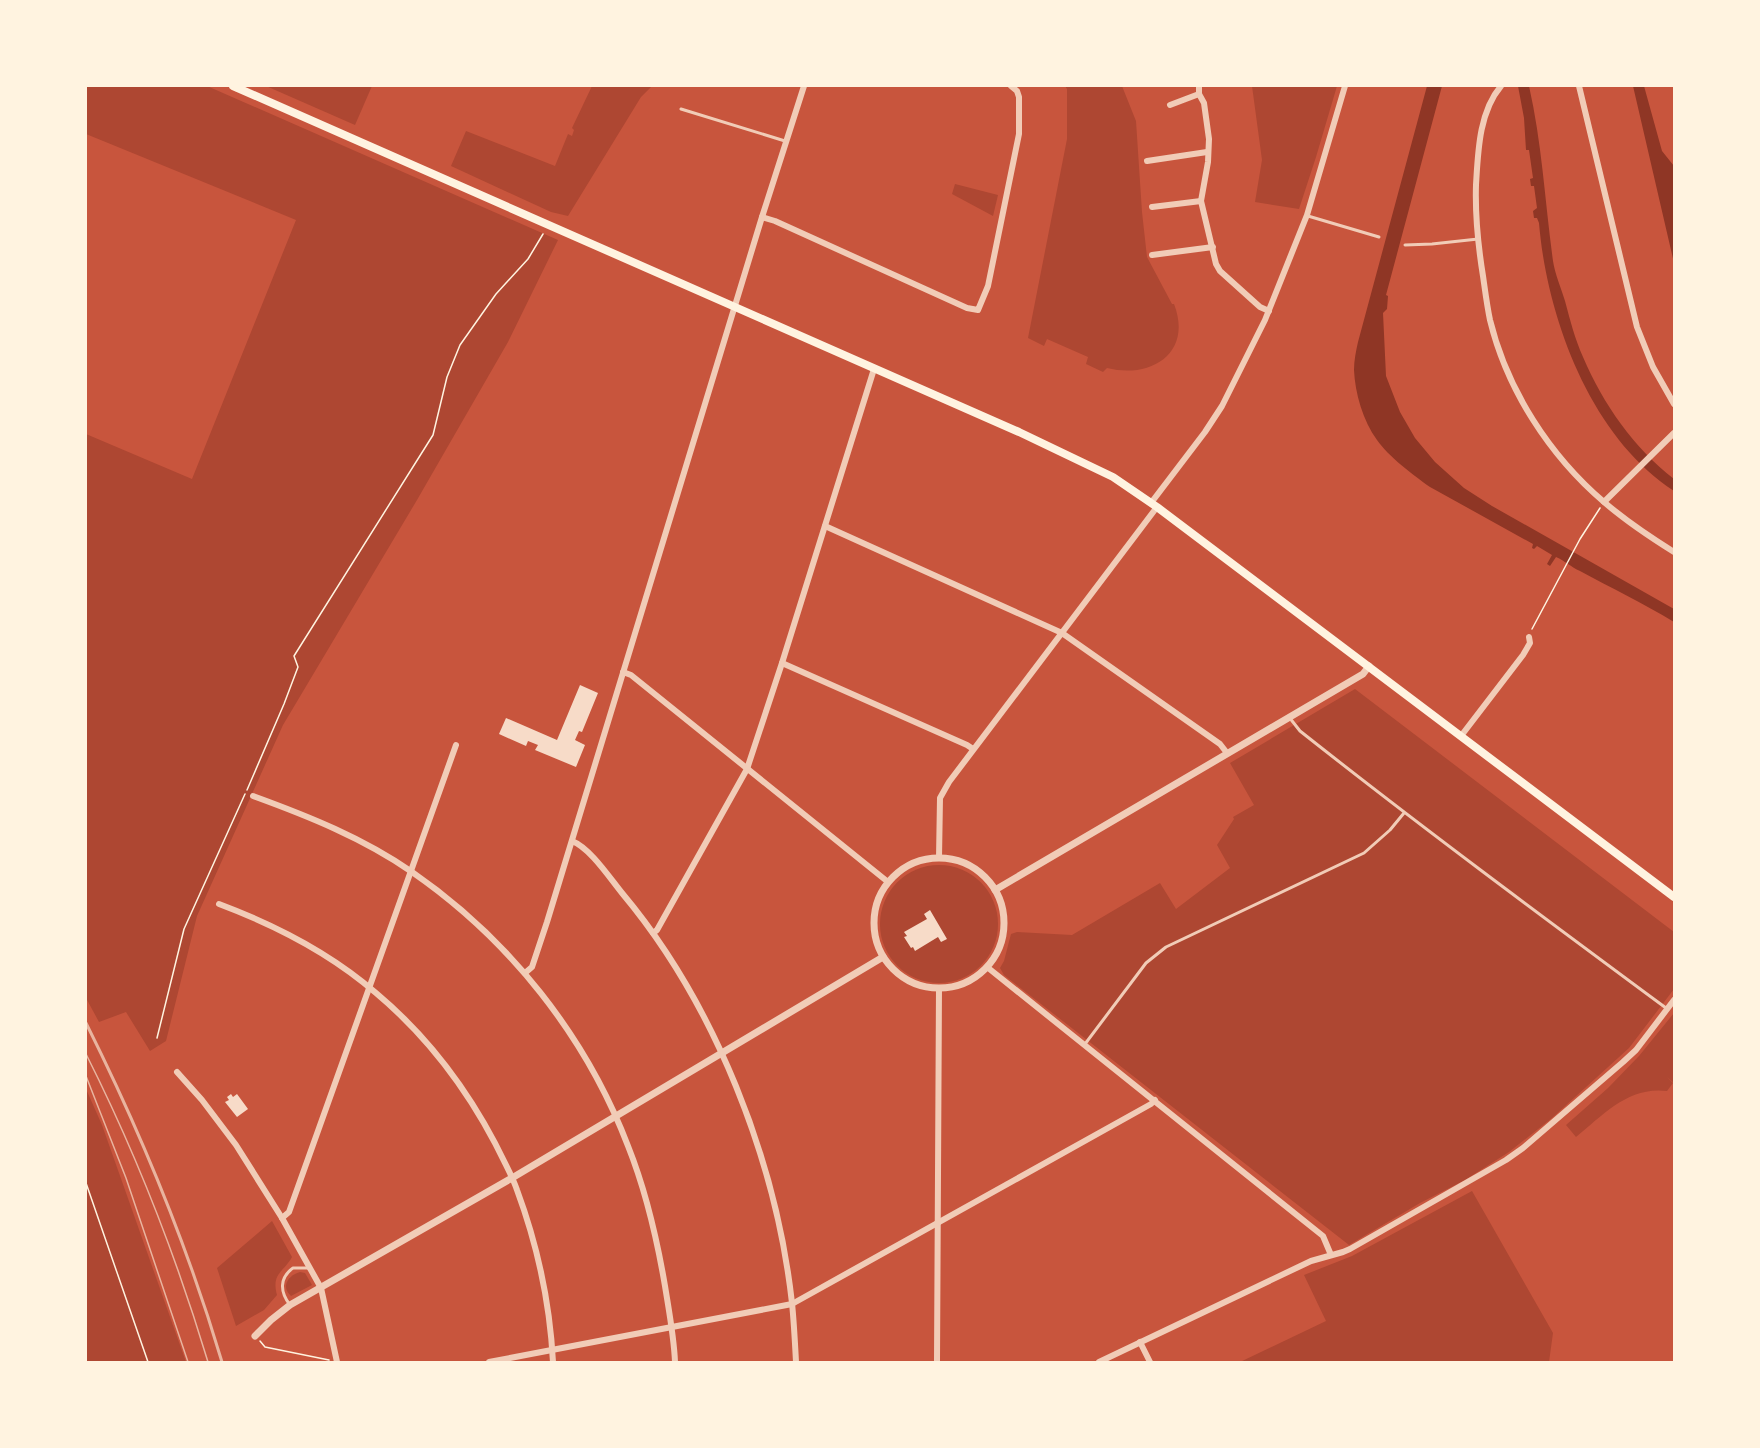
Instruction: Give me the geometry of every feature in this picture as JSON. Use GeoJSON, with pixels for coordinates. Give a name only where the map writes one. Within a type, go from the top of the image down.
{"type":"FeatureCollection","features":[{"type":"Feature","properties":{"kind":"main road"},"geometry":{"type":"LineString","coordinates":[[233,86],[1113,477],[1154,505],[1674,897]]}},
{"type":"Feature","properties":{"kind":"street"},"geometry":{"type":"LineString","coordinates":[[525,973],[532,967],[572,841],[734,307],[804,86]]}},
{"type":"Feature","properties":{"kind":"street"},"geometry":{"type":"LineString","coordinates":[[762,217],[967,308],[978,310],[988,286],[1019,134],[1019,97],[1017,91],[1011,86]]}},
{"type":"Feature","properties":{"kind":"street"},"geometry":{"type":"LineString","coordinates":[[1199,86],[1209,139],[1208,162],[1201,201],[1220,271],[1260,307],[1269,311]]}},
{"type":"Feature","properties":{"kind":"street"},"geometry":{"type":"LineString","coordinates":[[939,858],[940,798],[949,782],[1062,633],[1222,406],[1269,311],[1307,215],[1345,86]]}},
{"type":"Feature","properties":{"kind":"street"},"geometry":{"type":"LineString","coordinates":[[1501,86],[1490,104],[1482,133],[1476,199],[1478,240],[1490,321],[1505,365],[1544,435],[1574,473],[1626,520],[1674,552]]}},
{"type":"Feature","properties":{"kind":"street"},"geometry":{"type":"LineString","coordinates":[[1579,86],[1637,327],[1653,367],[1674,404]]}},
{"type":"Feature","properties":{"kind":"street"},"geometry":{"type":"LineString","coordinates":[[1170,105],[1199,94]]}},
{"type":"Feature","properties":{"kind":"street"},"geometry":{"type":"LineString","coordinates":[[1147,161],[1207,152]]}},
{"type":"Feature","properties":{"kind":"street"},"geometry":{"type":"LineString","coordinates":[[1152,207],[1201,201]]}},
{"type":"Feature","properties":{"kind":"street"},"geometry":{"type":"LineString","coordinates":[[1152,255],[1213,247]]}},
{"type":"Feature","properties":{"kind":"street"},"geometry":{"type":"LineString","coordinates":[[652,933],[657,930],[747,769],[874,369]]}},
{"type":"Feature","properties":{"kind":"street"},"geometry":{"type":"LineString","coordinates":[[1604,502],[1674,433]]}},
{"type":"Feature","properties":{"kind":"street"},"geometry":{"type":"LineString","coordinates":[[825,526],[1062,633],[1222,745],[1227,753]]}},
{"type":"Feature","properties":{"kind":"street"},"geometry":{"type":"LineString","coordinates":[[1461,736],[1523,655],[1530,643],[1529,637]]}},
{"type":"Feature","properties":{"kind":"street"},"geometry":{"type":"LineString","coordinates":[[782,663],[968,745],[973,750]]}},
{"type":"Feature","properties":{"kind":"street"},"geometry":{"type":"LineString","coordinates":[[994,890],[1363,674],[1369,666]]}},
{"type":"Feature","properties":{"kind":"street"},"geometry":{"type":"LineString","coordinates":[[623,672],[631,675],[888,882]]}},
{"type":"Feature","properties":{"kind":"street"},"geometry":{"type":"LineString","coordinates":[[282,1218],[289,1212],[456,745]]}},
{"type":"Feature","properties":{"kind":"street"},"geometry":{"type":"LineString","coordinates":[[253,796],[333,827],[411,871],[442,894],[495,940],[544,998],[585,1057],[634,1160],[658,1247],[672,1328],[675,1362]]}},
{"type":"Feature","properties":{"kind":"street"},"geometry":{"type":"LineString","coordinates":[[572,841],[591,856],[633,906],[695,1002],[722,1053],[746,1114],[768,1181],[783,1244],[792,1304],[796,1362]]}},
{"type":"Feature","properties":{"kind":"street"},"geometry":{"type":"LineString","coordinates":[[939,858],[974,869],[985,878],[1001,904],[1003,920],[1002,936],[997,951],[987,968],[965,983],[939,988],[912,982],[892,969],[876,943],[874,929],[878,900],[888,882],[910,866],[939,858]]}},
{"type":"Feature","properties":{"kind":"street"},"geometry":{"type":"LineString","coordinates":[[219,904],[305,943],[370,987],[412,1026],[452,1073],[486,1125],[512,1178],[528,1223],[540,1270],[553,1362]]}},
{"type":"Feature","properties":{"kind":"street"},"geometry":{"type":"LineString","coordinates":[[255,1336],[290,1305],[512,1178],[883,957]]}},
{"type":"Feature","properties":{"kind":"street"},"geometry":{"type":"LineString","coordinates":[[987,968],[1323,1236],[1331,1255]]}},
{"type":"Feature","properties":{"kind":"street"},"geometry":{"type":"LineString","coordinates":[[937,1362],[939,988]]}},
{"type":"Feature","properties":{"kind":"street"},"geometry":{"type":"LineString","coordinates":[[1099,1362],[1311,1261],[1343,1252],[1506,1160],[1636,1050],[1674,1000]]}},
{"type":"Feature","properties":{"kind":"street"},"geometry":{"type":"LineString","coordinates":[[177,1072],[202,1100],[236,1145],[282,1218],[321,1288],[337,1360]]}},
{"type":"Feature","properties":{"kind":"street"},"geometry":{"type":"LineString","coordinates":[[489,1362],[792,1304],[1155,1100]]}},
{"type":"Feature","properties":{"kind":"street"},"geometry":{"type":"LineString","coordinates":[[1140,1342],[1150,1362]]}},
{"type":"Feature","properties":{"kind":"lane"},"geometry":{"type":"LineString","coordinates":[[681,109],[787,141]]}},
{"type":"Feature","properties":{"kind":"lane"},"geometry":{"type":"LineString","coordinates":[[1307,215],[1379,237]]}},
{"type":"Feature","properties":{"kind":"lane"},"geometry":{"type":"LineString","coordinates":[[1406,244],[1478,240]]}},
{"type":"Feature","properties":{"kind":"lane"},"geometry":{"type":"LineString","coordinates":[[1289,717],[1300,731],[1404,813],[1668,1009]]}},
{"type":"Feature","properties":{"kind":"lane"},"geometry":{"type":"LineString","coordinates":[[1084,1044],[1146,963],[1166,947],[1364,853],[1390,830],[1404,813]]}},
{"type":"Feature","properties":{"kind":"lane"},"geometry":{"type":"LineString","coordinates":[[290,1305],[282,1288],[285,1275],[293,1268],[310,1269]]}},
{"type":"Feature","properties":{"kind":"path"},"geometry":{"type":"LineString","coordinates":[[157,1038],[184,929],[284,705],[298,667],[294,656],[433,435],[447,377],[460,345],[496,294],[528,259],[548,225]]}},
{"type":"Feature","properties":{"kind":"path"},"geometry":{"type":"LineString","coordinates":[[1529,637],[1580,539],[1604,502]]}},
{"type":"Feature","properties":{"kind":"path"},"geometry":{"type":"LineString","coordinates":[[86,1183],[148,1362]]}},
{"type":"Feature","properties":{"kind":"path"},"geometry":{"type":"LineString","coordinates":[[255,1336],[265,1347],[337,1360]]}},
{"type":"Feature","properties":{"kind":"shaded area"},"geometry":{"type":"Polygon","coordinates":[[[86,86],[207,86],[558,240],[508,342],[283,725],[197,916],[166,1041],[150,1051],[126,1012],[99,1022],[86,998],[86,434],[192,479],[296,220],[86,134],[86,86]]]}},
{"type":"Feature","properties":{"kind":"shaded area"},"geometry":{"type":"Polygon","coordinates":[[[266,86],[372,86],[355,125],[266,86]]]}},
{"type":"Feature","properties":{"kind":"shaded area"},"geometry":{"type":"Polygon","coordinates":[[[592,86],[652,86],[641,97],[568,216],[551,212],[451,166],[466,131],[555,166],[568,134],[572,136],[574,130],[572,128],[592,86]]]}},
{"type":"Feature","properties":{"kind":"shaded area"},"geometry":{"type":"Polygon","coordinates":[[[1065,86],[1122,86],[1136,121],[1147,257],[1174,304],[1178,321],[1178,336],[1173,349],[1153,366],[1139,370],[1107,368],[1103,372],[1086,364],[1088,357],[1047,339],[1044,346],[1028,338],[1067,139],[1067,89],[1065,86]]]}},
{"type":"Feature","properties":{"kind":"shaded area"},"geometry":{"type":"Polygon","coordinates":[[[1252,86],[1337,86],[1299,209],[1255,202],[1262,160],[1252,86]]]}},
{"type":"Feature","properties":{"kind":"shaded area"},"geometry":{"type":"Polygon","coordinates":[[[1427,86],[1442,86],[1386,295],[1388,296],[1387,309],[1383,313],[1386,376],[1400,412],[1415,438],[1435,462],[1464,488],[1674,609],[1674,622],[1556,557],[1550,566],[1547,564],[1552,555],[1537,546],[1532,548],[1533,544],[1430,487],[1409,471],[1382,446],[1368,424],[1356,388],[1355,356],[1427,86]]]}},
{"type":"Feature","properties":{"kind":"shaded area"},"geometry":{"type":"Polygon","coordinates":[[[1518,86],[1529,86],[1540,151],[1554,266],[1580,350],[1610,408],[1633,439],[1659,467],[1674,479],[1674,491],[1645,468],[1619,440],[1597,408],[1578,373],[1563,336],[1552,298],[1539,223],[1537,218],[1534,218],[1533,211],[1537,208],[1534,186],[1531,186],[1530,179],[1533,178],[1529,150],[1526,150],[1524,118],[1518,86]]]}},
{"type":"Feature","properties":{"kind":"shaded area"},"geometry":{"type":"Polygon","coordinates":[[[1633,86],[1644,86],[1662,151],[1674,166],[1674,263],[1633,86]]]}},
{"type":"Feature","properties":{"kind":"shaded area"},"geometry":{"type":"Polygon","coordinates":[[[955,184],[998,195],[993,216],[952,194],[955,184]]]}},
{"type":"Feature","properties":{"kind":"shaded area"},"geometry":{"type":"Polygon","coordinates":[[[1355,689],[1674,932],[1674,989],[1629,1048],[1552,1118],[1509,1152],[1465,1180],[1420,1203],[1349,1245],[1004,975],[1000,968],[1011,934],[1017,932],[1072,935],[1160,883],[1176,909],[1230,868],[1217,845],[1234,819],[1233,817],[1254,805],[1230,763],[1355,689]]]}},
{"type":"Feature","properties":{"kind":"shaded area"},"geometry":{"type":"Polygon","coordinates":[[[939,865],[950,866],[972,875],[988,891],[997,913],[997,935],[988,957],[972,973],[950,982],[939,983],[928,982],[906,973],[890,957],[881,935],[880,924],[881,913],[890,891],[906,875],[928,866],[939,865]]]}},
{"type":"Feature","properties":{"kind":"shaded area"},"geometry":{"type":"Polygon","coordinates":[[[1674,1013],[1674,1083],[1667,1077],[1673,1083],[1667,1091],[1653,1091],[1629,1097],[1607,1111],[1576,1137],[1566,1125],[1608,1088],[1639,1056],[1674,1013]]]}},
{"type":"Feature","properties":{"kind":"shaded area"},"geometry":{"type":"Polygon","coordinates":[[[86,1089],[102,1125],[186,1362],[86,1362],[86,1089]]]}},
{"type":"Feature","properties":{"kind":"shaded area"},"geometry":{"type":"Polygon","coordinates":[[[1472,1191],[1553,1333],[1549,1362],[1240,1362],[1326,1321],[1304,1275],[1352,1256],[1472,1191]]]}},
{"type":"Feature","properties":{"kind":"shaded area"},"geometry":{"type":"Polygon","coordinates":[[[272,1221],[292,1257],[277,1277],[277,1295],[264,1310],[236,1326],[217,1268],[272,1221]]]}},
{"type":"Feature","properties":{"kind":"shaded area"},"geometry":{"type":"Polygon","coordinates":[[[300,1272],[305,1273],[312,1285],[291,1296],[286,1288],[287,1281],[300,1272]]]}},
{"type":"Feature","properties":{"kind":"building"},"geometry":{"type":"Polygon","coordinates":[[[580,685],[598,693],[582,732],[579,731],[575,740],[585,745],[576,767],[535,750],[538,745],[528,741],[526,746],[499,734],[506,718],[557,740],[580,685]]]}},
{"type":"Feature","properties":{"kind":"building"},"geometry":{"type":"Polygon","coordinates":[[[930,910],[947,939],[941,942],[938,937],[915,951],[904,937],[907,936],[904,932],[927,919],[924,914],[930,910]]]}},
{"type":"Feature","properties":{"kind":"building"},"geometry":{"type":"Polygon","coordinates":[[[231,1094],[233,1097],[237,1094],[248,1109],[237,1117],[225,1102],[229,1100],[227,1097],[231,1094]]]}},
{"type":"Feature","properties":{"kind":"tram line"},"geometry":{"type":"LineString","coordinates":[[86,1054],[122,1129],[154,1205],[208,1362]]}},
{"type":"Feature","properties":{"kind":"tram line"},"geometry":{"type":"LineString","coordinates":[[86,1076],[126,1178],[188,1362]]}},
{"type":"Feature","properties":{"kind":"railway"},"geometry":{"type":"LineString","coordinates":[[86,1023],[126,1106],[162,1190],[194,1275],[222,1362]]}}]}
